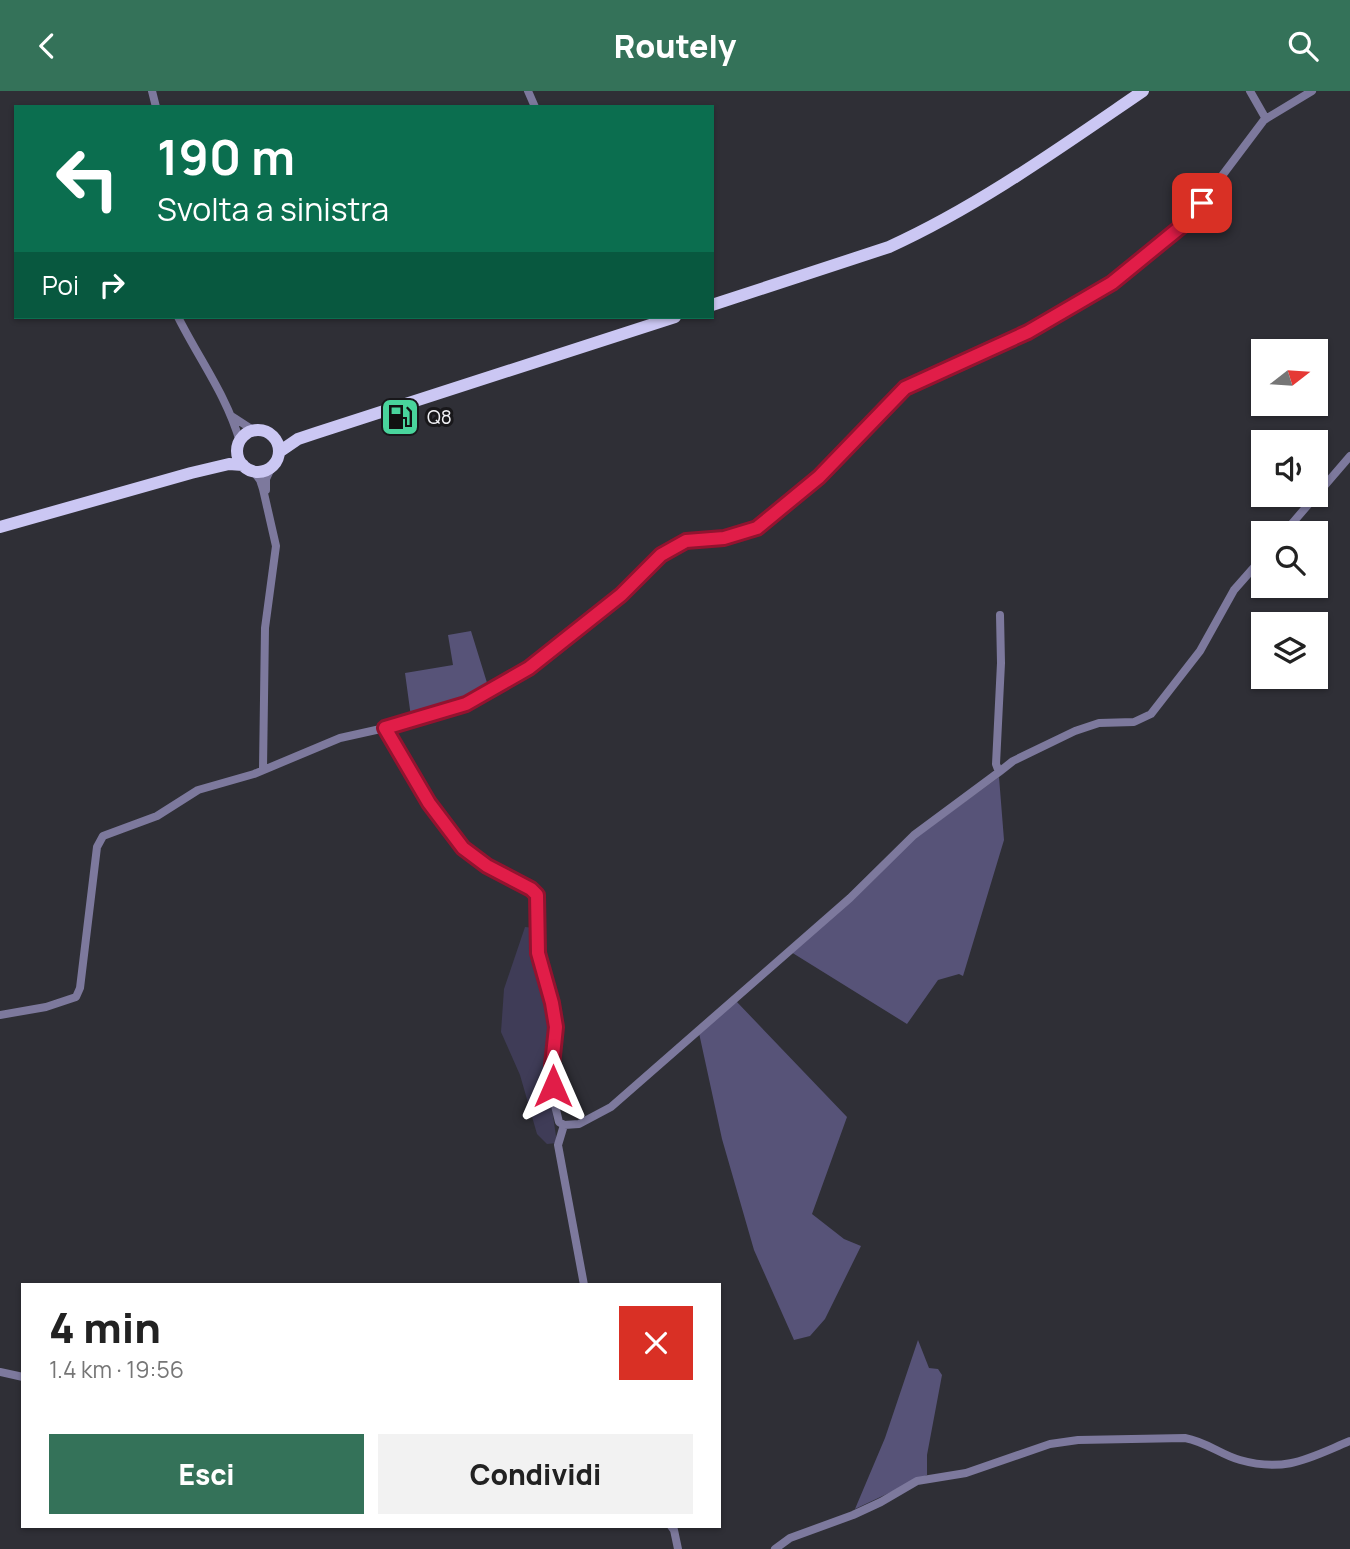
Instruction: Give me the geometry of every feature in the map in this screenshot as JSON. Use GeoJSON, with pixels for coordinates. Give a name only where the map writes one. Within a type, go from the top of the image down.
{"type":"FeatureCollection","features":[{"type":"Feature","properties":{"kind":"main road"},"geometry":{"type":"LineString","coordinates":[[714,304],[889,247],[915,235],[1027,170],[1143,91]]}},
{"type":"Feature","properties":{"kind":"main road"},"geometry":{"type":"LineString","coordinates":[[279,451],[298,439],[669,319]]}},
{"type":"Feature","properties":{"kind":"main road"},"geometry":{"type":"LineString","coordinates":[[191,473],[228,457],[243,436],[253,431],[267,432],[275,438],[298,439]]}},
{"type":"Feature","properties":{"kind":"main road"},"geometry":{"type":"LineString","coordinates":[[0,527],[229,464],[259,472],[271,468],[277,461],[279,451],[275,438]]}},
{"type":"Feature","properties":{"kind":"main road"},"geometry":{"type":"LineString","coordinates":[[239,445],[248,468]]}},
{"type":"Feature","properties":{"kind":"street"},"geometry":{"type":"LineString","coordinates":[[1250,91],[1266,119]]}},
{"type":"Feature","properties":{"kind":"street"},"geometry":{"type":"LineString","coordinates":[[0,1016],[46,1007],[76,997],[80,988],[95,854],[103,836],[150,820],[198,790],[263,769],[340,738],[466,704],[529,668],[621,595],[661,555],[686,541],[724,538],[757,528],[819,477],[905,388],[1028,332],[1112,283],[1188,221],[1266,119],[1312,91]]}},
{"type":"Feature","properties":{"kind":"street"},"geometry":{"type":"LineString","coordinates":[[179,319],[201,354],[231,415],[239,445]]}},
{"type":"Feature","properties":{"kind":"street"},"geometry":{"type":"LineString","coordinates":[[231,415],[253,431]]}},
{"type":"Feature","properties":{"kind":"street"},"geometry":{"type":"LineString","coordinates":[[1294,521],[1350,456]]}},
{"type":"Feature","properties":{"kind":"street"},"geometry":{"type":"LineString","coordinates":[[248,468],[260,480],[276,546],[265,628],[263,769]]}},
{"type":"Feature","properties":{"kind":"street"},"geometry":{"type":"LineString","coordinates":[[266,500],[266,479],[271,468]]}},
{"type":"Feature","properties":{"kind":"street"},"geometry":{"type":"LineString","coordinates":[[385,728],[429,803],[463,848],[487,866],[531,889],[537,895],[538,953],[556,1027],[552,1065],[555,1106],[559,1122],[564,1125],[579,1124],[611,1107],[850,898],[914,835],[1013,761],[1075,731],[1099,723],[1134,722],[1151,714],[1211,634],[1234,590],[1251,571]]}},
{"type":"Feature","properties":{"kind":"street"},"geometry":{"type":"LineString","coordinates":[[999,772],[996,764],[1001,663],[1000,615]]}},
{"type":"Feature","properties":{"kind":"street"},"geometry":{"type":"LineString","coordinates":[[564,1125],[558,1145],[584,1283]]}},
{"type":"Feature","properties":{"kind":"street"},"geometry":{"type":"LineString","coordinates":[[0,1372],[21,1377]]}},
{"type":"Feature","properties":{"kind":"street"},"geometry":{"type":"LineString","coordinates":[[775,1549],[790,1538],[853,1515],[917,1481],[966,1473],[1061,1441],[1185,1438],[1201,1441],[1238,1460],[1285,1466],[1350,1441]]}},
{"type":"Feature","properties":{"kind":"street"},"geometry":{"type":"LineString","coordinates":[[672,1528],[678,1549]]}},
{"type":"Feature","properties":{"kind":"shaded area"},"geometry":{"type":"Polygon","coordinates":[[[471,631],[488,686],[465,700],[411,717],[405,673],[453,665],[448,635],[471,631]]]}},
{"type":"Feature","properties":{"kind":"shaded area"},"geometry":{"type":"Polygon","coordinates":[[[999,777],[1004,840],[963,976],[959,974],[938,980],[907,1024],[791,952],[914,839],[999,777]]]}},
{"type":"Feature","properties":{"kind":"shaded area"},"geometry":{"type":"Polygon","coordinates":[[[525,927],[535,928],[549,1010],[552,1053],[548,1082],[557,1143],[547,1144],[537,1134],[520,1075],[501,1032],[504,989],[525,927]]]}},
{"type":"Feature","properties":{"kind":"shaded area"},"geometry":{"type":"Polygon","coordinates":[[[736,1001],[847,1117],[812,1214],[844,1239],[861,1246],[825,1319],[810,1336],[794,1340],[754,1250],[722,1139],[699,1033],[736,1001]]]}},
{"type":"Feature","properties":{"kind":"shaded area"},"geometry":{"type":"Polygon","coordinates":[[[918,1340],[929,1368],[938,1369],[942,1375],[927,1455],[927,1475],[855,1509],[885,1438],[918,1340]]]}},
{"type":"Feature","properties":{"kind":"place","name":"Q8"},"geometry":{"type":"Point","coordinates":[400,417]}},
{"type":"Feature","properties":{"kind":"route"},"geometry":{"type":"LineString","coordinates":[[553,1086],[556,1027],[538,953],[537,895],[531,889],[487,866],[463,848],[429,803],[385,728],[466,704],[529,668],[621,595],[661,555],[686,541],[724,538],[757,528],[819,477],[905,388],[1028,332],[1112,283],[1188,221],[1202,203]]}}]}
